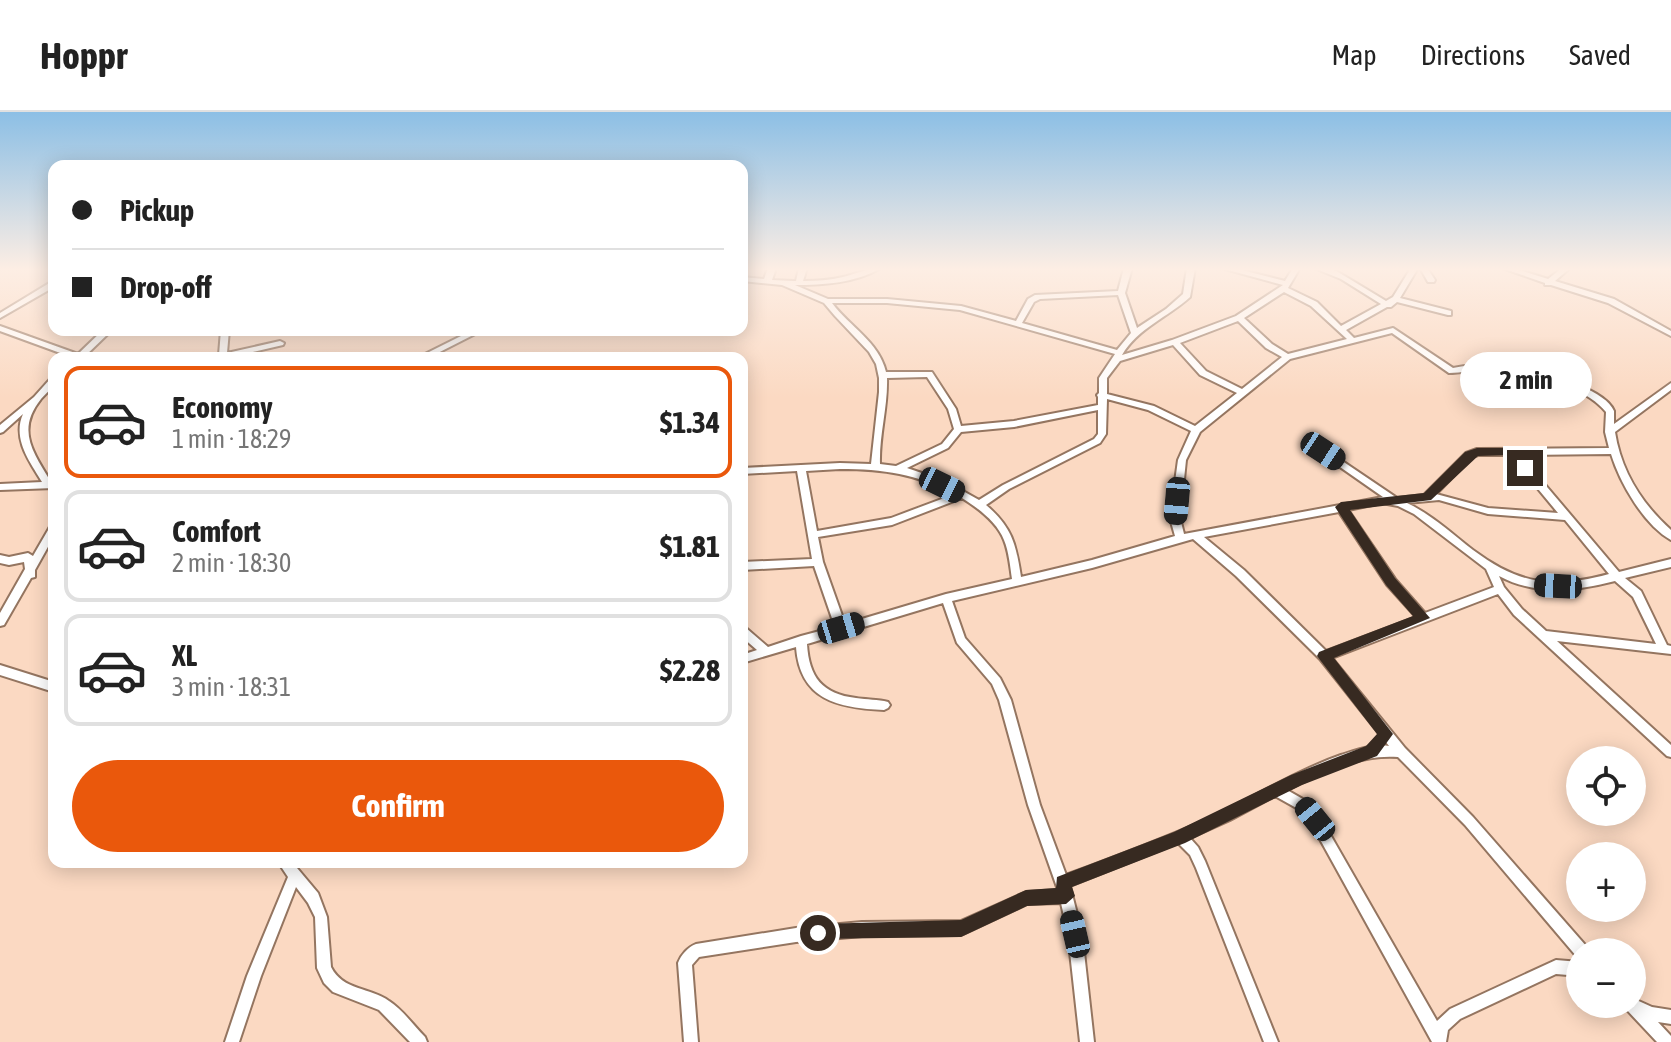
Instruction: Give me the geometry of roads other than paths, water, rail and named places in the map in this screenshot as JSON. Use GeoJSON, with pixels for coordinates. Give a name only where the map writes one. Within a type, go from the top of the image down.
{"type":"FeatureCollection","features":[{"type":"Feature","properties":{"kind":"street"},"geometry":{"type":"LineString","coordinates":[[834,311],[873,350],[883,375],[881,412],[873,446],[875,467]]}},
{"type":"Feature","properties":{"kind":"street"},"geometry":{"type":"LineString","coordinates":[[967,311],[1118,356],[1175,342],[1249,311]]}},
{"type":"Feature","properties":{"kind":"street"},"geometry":{"type":"LineString","coordinates":[[1018,324],[1025,311]]}},
{"type":"Feature","properties":{"kind":"street"},"geometry":{"type":"LineString","coordinates":[[1127,311],[1134,332]]}},
{"type":"Feature","properties":{"kind":"street"},"geometry":{"type":"LineString","coordinates":[[979,505],[1006,487],[1097,441],[1102,434],[1100,407],[1105,372],[1134,332],[1164,311]]}},
{"type":"Feature","properties":{"kind":"street"},"geometry":{"type":"LineString","coordinates":[[1323,311],[1353,341]]}},
{"type":"Feature","properties":{"kind":"street"},"geometry":{"type":"LineString","coordinates":[[1343,328],[1374,311]]}},
{"type":"Feature","properties":{"kind":"street"},"geometry":{"type":"LineString","coordinates":[[1440,311],[1448,313]]}},
{"type":"Feature","properties":{"kind":"street"},"geometry":{"type":"LineString","coordinates":[[1630,311],[1671,334]]}},
{"type":"Feature","properties":{"kind":"street"},"geometry":{"type":"LineString","coordinates":[[1239,318],[1269,346],[1287,357]]}},
{"type":"Feature","properties":{"kind":"street"},"geometry":{"type":"LineString","coordinates":[[0,328],[62,352]]}},
{"type":"Feature","properties":{"kind":"street"},"geometry":{"type":"LineString","coordinates":[[1180,538],[1175,518],[1182,460],[1196,430],[1287,357],[1394,330],[1452,371],[1487,367],[1558,380],[1605,404],[1610,412],[1609,441],[1643,507],[1671,536]]}},
{"type":"Feature","properties":{"kind":"street"},"geometry":{"type":"LineString","coordinates":[[84,352],[102,336]]}},
{"type":"Feature","properties":{"kind":"street"},"geometry":{"type":"LineString","coordinates":[[433,352],[467,336]]}},
{"type":"Feature","properties":{"kind":"street"},"geometry":{"type":"LineString","coordinates":[[1175,342],[1203,373],[1241,392]]}},
{"type":"Feature","properties":{"kind":"street"},"geometry":{"type":"LineString","coordinates":[[241,352],[280,343]]}},
{"type":"Feature","properties":{"kind":"street"},"geometry":{"type":"LineString","coordinates":[[883,375],[924,371],[929,374],[952,409],[958,429]]}},
{"type":"Feature","properties":{"kind":"street"},"geometry":{"type":"LineString","coordinates":[[1609,432],[1671,386]]}},
{"type":"Feature","properties":{"kind":"street"},"geometry":{"type":"LineString","coordinates":[[0,430],[48,387]]}},
{"type":"Feature","properties":{"kind":"street"},"geometry":{"type":"LineString","coordinates":[[1101,395],[1151,408],[1196,430]]}},
{"type":"Feature","properties":{"kind":"street"},"geometry":{"type":"LineString","coordinates":[[39,396],[22,429],[22,443],[48,481]]}},
{"type":"Feature","properties":{"kind":"street"},"geometry":{"type":"LineString","coordinates":[[896,469],[945,446],[958,429],[1014,424],[1100,407]]}},
{"type":"Feature","properties":{"kind":"street"},"geometry":{"type":"LineString","coordinates":[[1323,451],[1491,569],[1534,585],[1558,586],[1617,577],[1671,563]]}},
{"type":"Feature","properties":{"kind":"street"},"geometry":{"type":"LineString","coordinates":[[1427,497],[1469,455],[1485,451],[1614,451]]}},
{"type":"Feature","properties":{"kind":"street"},"geometry":{"type":"LineString","coordinates":[[1512,451],[1617,577],[1646,606],[1668,649]]}},
{"type":"Feature","properties":{"kind":"street"},"geometry":{"type":"LineString","coordinates":[[748,471],[875,467],[923,476],[979,505],[1005,531],[1017,580]]}},
{"type":"Feature","properties":{"kind":"street"},"geometry":{"type":"LineString","coordinates":[[801,469],[818,562],[841,628]]}},
{"type":"Feature","properties":{"kind":"street"},"geometry":{"type":"LineString","coordinates":[[0,487],[48,485]]}},
{"type":"Feature","properties":{"kind":"street"},"geometry":{"type":"LineString","coordinates":[[812,535],[892,521],[961,495]]}},
{"type":"Feature","properties":{"kind":"street"},"geometry":{"type":"LineString","coordinates":[[748,657],[946,598],[1092,564],[1180,538],[1341,507],[1427,497],[1488,511],[1568,517]]}},
{"type":"Feature","properties":{"kind":"street"},"geometry":{"type":"LineString","coordinates":[[1341,507],[1391,582],[1423,618]]}},
{"type":"Feature","properties":{"kind":"street"},"geometry":{"type":"LineString","coordinates":[[1195,535],[1240,573],[1324,656],[1401,752],[1469,821],[1570,938]]}},
{"type":"Feature","properties":{"kind":"street"},"geometry":{"type":"LineString","coordinates":[[0,622],[31,574],[48,540]]}},
{"type":"Feature","properties":{"kind":"street"},"geometry":{"type":"LineString","coordinates":[[0,559],[9,561],[28,557],[31,574]]}},
{"type":"Feature","properties":{"kind":"street"},"geometry":{"type":"LineString","coordinates":[[748,566],[818,562]]}},
{"type":"Feature","properties":{"kind":"street"},"geometry":{"type":"LineString","coordinates":[[1491,569],[1500,589],[1541,635],[1671,752]]}},
{"type":"Feature","properties":{"kind":"street"},"geometry":{"type":"LineString","coordinates":[[1324,656],[1500,589]]}},
{"type":"Feature","properties":{"kind":"street"},"geometry":{"type":"LineString","coordinates":[[946,598],[961,640],[996,681],[1005,700],[1034,805],[1065,890],[1075,934],[1087,1042]]}},
{"type":"Feature","properties":{"kind":"street"},"geometry":{"type":"LineString","coordinates":[[1541,635],[1668,649]]}},
{"type":"Feature","properties":{"kind":"street"},"geometry":{"type":"LineString","coordinates":[[748,636],[765,651]]}},
{"type":"Feature","properties":{"kind":"street"},"geometry":{"type":"LineString","coordinates":[[801,640],[802,661]]}},
{"type":"Feature","properties":{"kind":"street"},"geometry":{"type":"LineString","coordinates":[[780,646],[802,661],[826,697],[848,705],[884,705]]}},
{"type":"Feature","properties":{"kind":"street"},"geometry":{"type":"LineString","coordinates":[[0,670],[48,685]]}},
{"type":"Feature","properties":{"kind":"street"},"geometry":{"type":"LineString","coordinates":[[1372,751],[1386,734]]}},
{"type":"Feature","properties":{"kind":"street"},"geometry":{"type":"LineString","coordinates":[[691,1042],[685,963],[696,951],[796,935],[961,928],[1026,898],[1065,890],[1275,790],[1372,751],[1401,752]]}},
{"type":"Feature","properties":{"kind":"street"},"geometry":{"type":"LineString","coordinates":[[1275,790],[1304,806],[1315,819],[1439,1041]]}},
{"type":"Feature","properties":{"kind":"street"},"geometry":{"type":"LineString","coordinates":[[1180,837],[1194,851],[1201,865],[1271,1042]]}},
{"type":"Feature","properties":{"kind":"street"},"geometry":{"type":"LineString","coordinates":[[288,868],[313,898],[321,917],[324,968],[329,978],[338,987],[384,1005],[420,1042]]}},
{"type":"Feature","properties":{"kind":"street"},"geometry":{"type":"LineString","coordinates":[[232,1042],[254,976],[294,877]]}},
{"type":"Feature","properties":{"kind":"street"},"geometry":{"type":"LineString","coordinates":[[1439,1041],[1441,1027],[1455,1014],[1556,967],[1566,968]]}},
{"type":"Feature","properties":{"kind":"street"},"geometry":{"type":"LineString","coordinates":[[1646,1011],[1671,1017]]}},
{"type":"Feature","properties":{"kind":"street"},"geometry":{"type":"LineString","coordinates":[[1645,1018],[1667,1042]]}}]}
